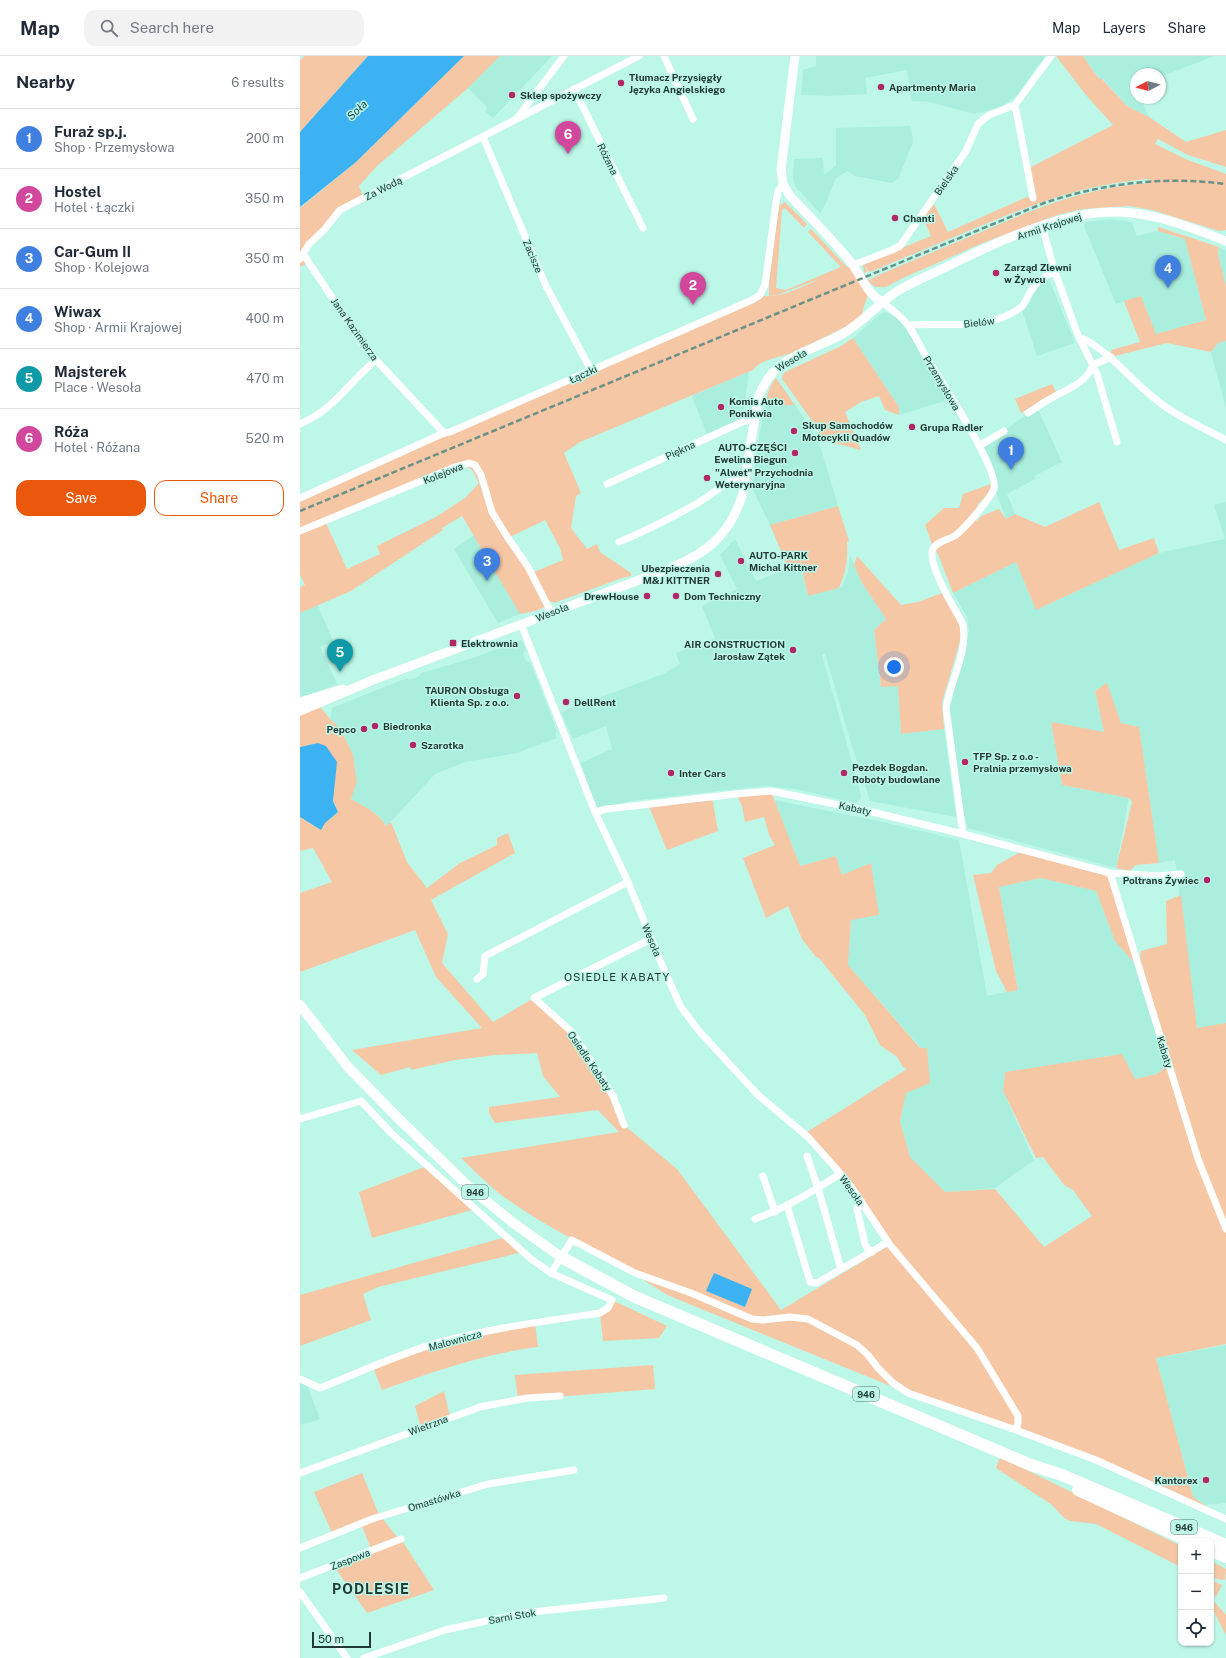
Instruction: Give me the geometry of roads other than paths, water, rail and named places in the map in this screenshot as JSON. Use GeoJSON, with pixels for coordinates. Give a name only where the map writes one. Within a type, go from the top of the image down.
{"type":"FeatureCollection","features":[{"type":"Feature","properties":{"kind":"highway","name":"946"},"geometry":{"type":"LineString","coordinates":[[561,1257],[603,1281],[639,1299],[1031,1465],[1062,1474],[1226,1545]]}},
{"type":"Feature","properties":{"kind":"highway","name":"946"},"geometry":{"type":"LineString","coordinates":[[1031,1465],[1059,1481],[1182,1538]]}},
{"type":"Feature","properties":{"kind":"main road","name":"946"},"geometry":{"type":"LineString","coordinates":[[300,1005],[348,1066],[424,1144],[468,1186],[512,1222],[561,1257]]}},
{"type":"Feature","properties":{"kind":"street"},"geometry":{"type":"LineString","coordinates":[[515,120],[564,56]]}},
{"type":"Feature","properties":{"kind":"street"},"geometry":{"type":"LineString","coordinates":[[483,137],[639,56]]}},
{"type":"Feature","properties":{"kind":"street"},"geometry":{"type":"LineString","coordinates":[[664,56],[693,118]]}},
{"type":"Feature","properties":{"kind":"street"},"geometry":{"type":"LineString","coordinates":[[795,56],[781,170],[783,184],[790,196],[853,265],[869,293],[874,298],[882,302]]}},
{"type":"Feature","properties":{"kind":"street"},"geometry":{"type":"LineString","coordinates":[[1033,198],[1015,105],[1051,56]]}},
{"type":"Feature","properties":{"kind":"street","name":"Różana"},"geometry":{"type":"LineString","coordinates":[[574,89],[642,228]]}},
{"type":"Feature","properties":{"kind":"street","name":"Bielska"},"geometry":{"type":"LineString","coordinates":[[853,265],[900,246],[962,157],[978,124],[989,115],[1015,105]]}},
{"type":"Feature","properties":{"kind":"street","name":"Za Wodą"},"geometry":{"type":"LineString","coordinates":[[302,257],[309,244],[324,230],[340,210],[483,137]]}},
{"type":"Feature","properties":{"kind":"street","name":"Zacisze"},"geometry":{"type":"LineString","coordinates":[[483,137],[546,286],[591,370]]}},
{"type":"Feature","properties":{"kind":"street","name":"Łączki"},"geometry":{"type":"LineString","coordinates":[[300,498],[444,433],[462,427],[735,309],[760,295],[768,275],[776,202],[778,191],[783,184]]}},
{"type":"Feature","properties":{"kind":"street","name":"Armii Krajowej"},"geometry":{"type":"LineString","coordinates":[[882,302],[897,292],[967,257],[1042,226],[1075,216],[1100,212],[1134,213],[1161,218],[1193,228],[1226,241]]}},
{"type":"Feature","properties":{"kind":"street"},"geometry":{"type":"LineString","coordinates":[[1042,226],[1055,272],[1080,339],[1093,365],[1117,442]]}},
{"type":"Feature","properties":{"kind":"street","name":"Jana Kazimierza"},"geometry":{"type":"LineString","coordinates":[[302,257],[376,360],[444,433]]}},
{"type":"Feature","properties":{"kind":"street","name":"Bielów"},"geometry":{"type":"LineString","coordinates":[[908,325],[970,324],[992,322],[1022,307],[1039,281],[1044,276],[1055,272]]}},
{"type":"Feature","properties":{"kind":"street","name":"Przemysłowa"},"geometry":{"type":"LineString","coordinates":[[882,302],[898,314],[908,325],[949,392],[979,446],[993,475],[994,487],[990,496],[967,525],[955,536],[938,544],[933,548],[932,553],[936,571],[946,595],[963,624],[964,635],[961,656],[948,695],[946,708],[963,834]]}},
{"type":"Feature","properties":{"kind":"street","name":"Wesoła"},"geometry":{"type":"LineString","coordinates":[[300,711],[362,684],[671,568],[701,554],[714,543],[732,520],[739,506],[753,419],[762,387],[772,372],[787,361],[844,333],[882,302]]}},
{"type":"Feature","properties":{"kind":"street"},"geometry":{"type":"LineString","coordinates":[[1080,339],[1091,342],[1111,357],[1156,400],[1226,440]]}},
{"type":"Feature","properties":{"kind":"street"},"geometry":{"type":"LineString","coordinates":[[1028,413],[1050,398],[1080,382],[1090,372],[1093,365],[1111,357]]}},
{"type":"Feature","properties":{"kind":"street"},"geometry":{"type":"LineString","coordinates":[[300,424],[329,407],[376,360]]}},
{"type":"Feature","properties":{"kind":"street","name":"Piękna"},"geometry":{"type":"LineString","coordinates":[[607,484],[742,422],[753,419]]}},
{"type":"Feature","properties":{"kind":"street"},"geometry":{"type":"LineString","coordinates":[[979,446],[1004,431]]}},
{"type":"Feature","properties":{"kind":"street","name":"Kolejowa"},"geometry":{"type":"LineString","coordinates":[[300,531],[455,467],[469,463],[475,464],[481,475],[492,512],[528,567],[551,612]]}},
{"type":"Feature","properties":{"kind":"street"},"geometry":{"type":"LineString","coordinates":[[619,542],[668,520],[732,481],[744,478]]}},
{"type":"Feature","properties":{"kind":"street","name":"Wesoła"},"geometry":{"type":"LineString","coordinates":[[521,624],[596,812],[628,882],[679,1002],[699,1032],[758,1094],[808,1137],[840,1174],[861,1201],[889,1243],[977,1348],[1018,1416],[1016,1430]]}},
{"type":"Feature","properties":{"kind":"street","name":"Wesoła"},"geometry":{"type":"LineString","coordinates":[[300,702],[327,692],[362,684]]}},
{"type":"Feature","properties":{"kind":"street","name":"Kabaty"},"geometry":{"type":"LineString","coordinates":[[596,812],[623,807],[771,791],[864,810],[963,834],[1110,874],[1159,876],[1181,874]]}},
{"type":"Feature","properties":{"kind":"street","name":"Kabaty"},"geometry":{"type":"LineString","coordinates":[[1110,874],[1198,1159],[1226,1229]]}},
{"type":"Feature","properties":{"kind":"street"},"geometry":{"type":"LineString","coordinates":[[477,979],[483,974],[485,956],[628,882]]}},
{"type":"Feature","properties":{"kind":"street","name":"Osiedle Kabaty"},"geometry":{"type":"LineString","coordinates":[[624,1125],[613,1096],[573,1033],[534,998],[651,939]]}},
{"type":"Feature","properties":{"kind":"street"},"geometry":{"type":"LineString","coordinates":[[300,1118],[361,1101],[391,1133],[531,1259],[551,1273],[572,1240],[635,1273],[692,1293],[752,1319],[763,1320],[790,1317],[808,1318],[856,1345],[868,1355],[893,1383],[908,1393],[1016,1430],[1096,1460],[1226,1520]]}},
{"type":"Feature","properties":{"kind":"street"},"geometry":{"type":"LineString","coordinates":[[807,1156],[818,1188],[841,1269]]}},
{"type":"Feature","properties":{"kind":"street"},"geometry":{"type":"LineString","coordinates":[[755,1218],[775,1212],[840,1174]]}},
{"type":"Feature","properties":{"kind":"street"},"geometry":{"type":"LineString","coordinates":[[763,1176],[775,1212]]}},
{"type":"Feature","properties":{"kind":"street"},"geometry":{"type":"LineString","coordinates":[[861,1201],[856,1209],[864,1244],[866,1248],[872,1252]]}},
{"type":"Feature","properties":{"kind":"street"},"geometry":{"type":"LineString","coordinates":[[787,1205],[810,1282],[817,1283],[889,1243]]}},
{"type":"Feature","properties":{"kind":"street","name":"Malownicza"},"geometry":{"type":"LineString","coordinates":[[300,1379],[320,1388],[387,1361],[439,1343],[490,1330],[600,1313],[608,1308],[612,1300],[551,1273]]}},
{"type":"Feature","properties":{"kind":"street","name":"Wietrzna"},"geometry":{"type":"LineString","coordinates":[[300,1472],[480,1407],[527,1398],[560,1396]]}},
{"type":"Feature","properties":{"kind":"street","name":"Omastówka"},"geometry":{"type":"LineString","coordinates":[[300,1548],[372,1519],[488,1484],[574,1470]]}},
{"type":"Feature","properties":{"kind":"street","name":"Zaspowa"},"geometry":{"type":"LineString","coordinates":[[300,1578],[401,1539]]}},
{"type":"Feature","properties":{"kind":"street"},"geometry":{"type":"LineString","coordinates":[[300,1592],[347,1658]]}},
{"type":"Feature","properties":{"kind":"street","name":"Sarni Stok"},"geometry":{"type":"LineString","coordinates":[[364,1658],[445,1630],[523,1613],[664,1598]]}},
{"type":"Feature","properties":{"kind":"water","name":"Soła"},"geometry":{"type":"Polygon","coordinates":[[[368,56],[464,56],[356,162],[300,207],[300,132],[368,56]]]}},
{"type":"Feature","properties":{"kind":"water"},"geometry":{"type":"Polygon","coordinates":[[[318,743],[326,746],[337,762],[333,801],[338,812],[325,823],[321,830],[300,817],[300,747],[318,743]]]}},
{"type":"Feature","properties":{"kind":"water"},"geometry":{"type":"Polygon","coordinates":[[[714,1273],[752,1289],[745,1307],[706,1291],[714,1273]]]}},
{"type":"Feature","properties":{"kind":"railway"},"geometry":{"type":"LineString","coordinates":[[300,511],[1044,203],[1089,190],[1134,183],[1180,181],[1226,184]]}},
{"type":"Feature","properties":{"kind":"place","name":"Tłumacz Przysięgły Języka Angielskiego"},"geometry":{"type":"Point","coordinates":[621,83]}},
{"type":"Feature","properties":{"kind":"place","name":"Apartmenty Maria"},"geometry":{"type":"Point","coordinates":[881,87]}},
{"type":"Feature","properties":{"kind":"place","name":"Sklep spożywczy"},"geometry":{"type":"Point","coordinates":[512,95]}},
{"type":"Feature","properties":{"kind":"place","name":"Róża"},"geometry":{"type":"Point","coordinates":[568,154]}},
{"type":"Feature","properties":{"kind":"place","name":"Chanti"},"geometry":{"type":"Point","coordinates":[895,218]}},
{"type":"Feature","properties":{"kind":"place","name":"Zarząd Zlewni w Żywcu"},"geometry":{"type":"Point","coordinates":[996,273]}},
{"type":"Feature","properties":{"kind":"place","name":"Wiwax"},"geometry":{"type":"Point","coordinates":[1168,288]}},
{"type":"Feature","properties":{"kind":"place","name":"Hostel"},"geometry":{"type":"Point","coordinates":[693,305]}},
{"type":"Feature","properties":{"kind":"place","name":"Komis Auto Ponikwia"},"geometry":{"type":"Point","coordinates":[721,407]}},
{"type":"Feature","properties":{"kind":"place","name":"Grupa Radler"},"geometry":{"type":"Point","coordinates":[912,427]}},
{"type":"Feature","properties":{"kind":"place","name":"Skup Samochodów Motocykli Quadów"},"geometry":{"type":"Point","coordinates":[794,431]}},
{"type":"Feature","properties":{"kind":"place","name":"AUTO-CZĘŚCI Ewelina Biegun"},"geometry":{"type":"Point","coordinates":[795,453]}},
{"type":"Feature","properties":{"kind":"place","name":"Furaż sp.j."},"geometry":{"type":"Point","coordinates":[1011,470]}},
{"type":"Feature","properties":{"kind":"place","name":"\"Alwet\" Przychodnia Weterynaryjna"},"geometry":{"type":"Point","coordinates":[707,478]}},
{"type":"Feature","properties":{"kind":"place","name":"AUTO-PARK Michal Kittner"},"geometry":{"type":"Point","coordinates":[741,561]}},
{"type":"Feature","properties":{"kind":"place","name":"Ubezpieczenia M&J KITTNER"},"geometry":{"type":"Point","coordinates":[718,574]}},
{"type":"Feature","properties":{"kind":"place","name":"Car-Gum II"},"geometry":{"type":"Point","coordinates":[487,581]}},
{"type":"Feature","properties":{"kind":"place","name":"DrewHouse"},"geometry":{"type":"Point","coordinates":[647,596]}},
{"type":"Feature","properties":{"kind":"place","name":"Dom Techniczny"},"geometry":{"type":"Point","coordinates":[676,596]}},
{"type":"Feature","properties":{"kind":"place","name":"Elektrownia"},"geometry":{"type":"Point","coordinates":[453,643]}},
{"type":"Feature","properties":{"kind":"place","name":"AIR CONSTRUCTION Jarosław Zątek"},"geometry":{"type":"Point","coordinates":[793,650]}},
{"type":"Feature","properties":{"kind":"place","name":"Majsterek"},"geometry":{"type":"Point","coordinates":[340,672]}},
{"type":"Feature","properties":{"kind":"place","name":"TAURON Obsługa Klienta Sp. z o.o."},"geometry":{"type":"Point","coordinates":[517,696]}},
{"type":"Feature","properties":{"kind":"place","name":"DellRent"},"geometry":{"type":"Point","coordinates":[566,702]}},
{"type":"Feature","properties":{"kind":"place","name":"Biedronka"},"geometry":{"type":"Point","coordinates":[375,726]}},
{"type":"Feature","properties":{"kind":"place","name":"Pepco"},"geometry":{"type":"Point","coordinates":[364,729]}},
{"type":"Feature","properties":{"kind":"place","name":"Szarotka"},"geometry":{"type":"Point","coordinates":[413,745]}},
{"type":"Feature","properties":{"kind":"place","name":"TFP Sp. z o.o - Pralnia przemysłowa"},"geometry":{"type":"Point","coordinates":[965,762]}},
{"type":"Feature","properties":{"kind":"place","name":"Inter Cars"},"geometry":{"type":"Point","coordinates":[671,773]}},
{"type":"Feature","properties":{"kind":"place","name":"Pezdek Bogdan. Roboty budowlane"},"geometry":{"type":"Point","coordinates":[844,773]}},
{"type":"Feature","properties":{"kind":"place","name":"Poltrans Żywiec"},"geometry":{"type":"Point","coordinates":[1207,880]}},
{"type":"Feature","properties":{"kind":"place","name":"Kantorex"},"geometry":{"type":"Point","coordinates":[1206,1480]}},
{"type":"Feature","properties":{"kind":"district","name":"OSIEDLE KABATY"},"geometry":{"type":"Point","coordinates":[617,977]}},
{"type":"Feature","properties":{"kind":"district","name":"PODLESIE"},"geometry":{"type":"Point","coordinates":[371,1589]}}]}
